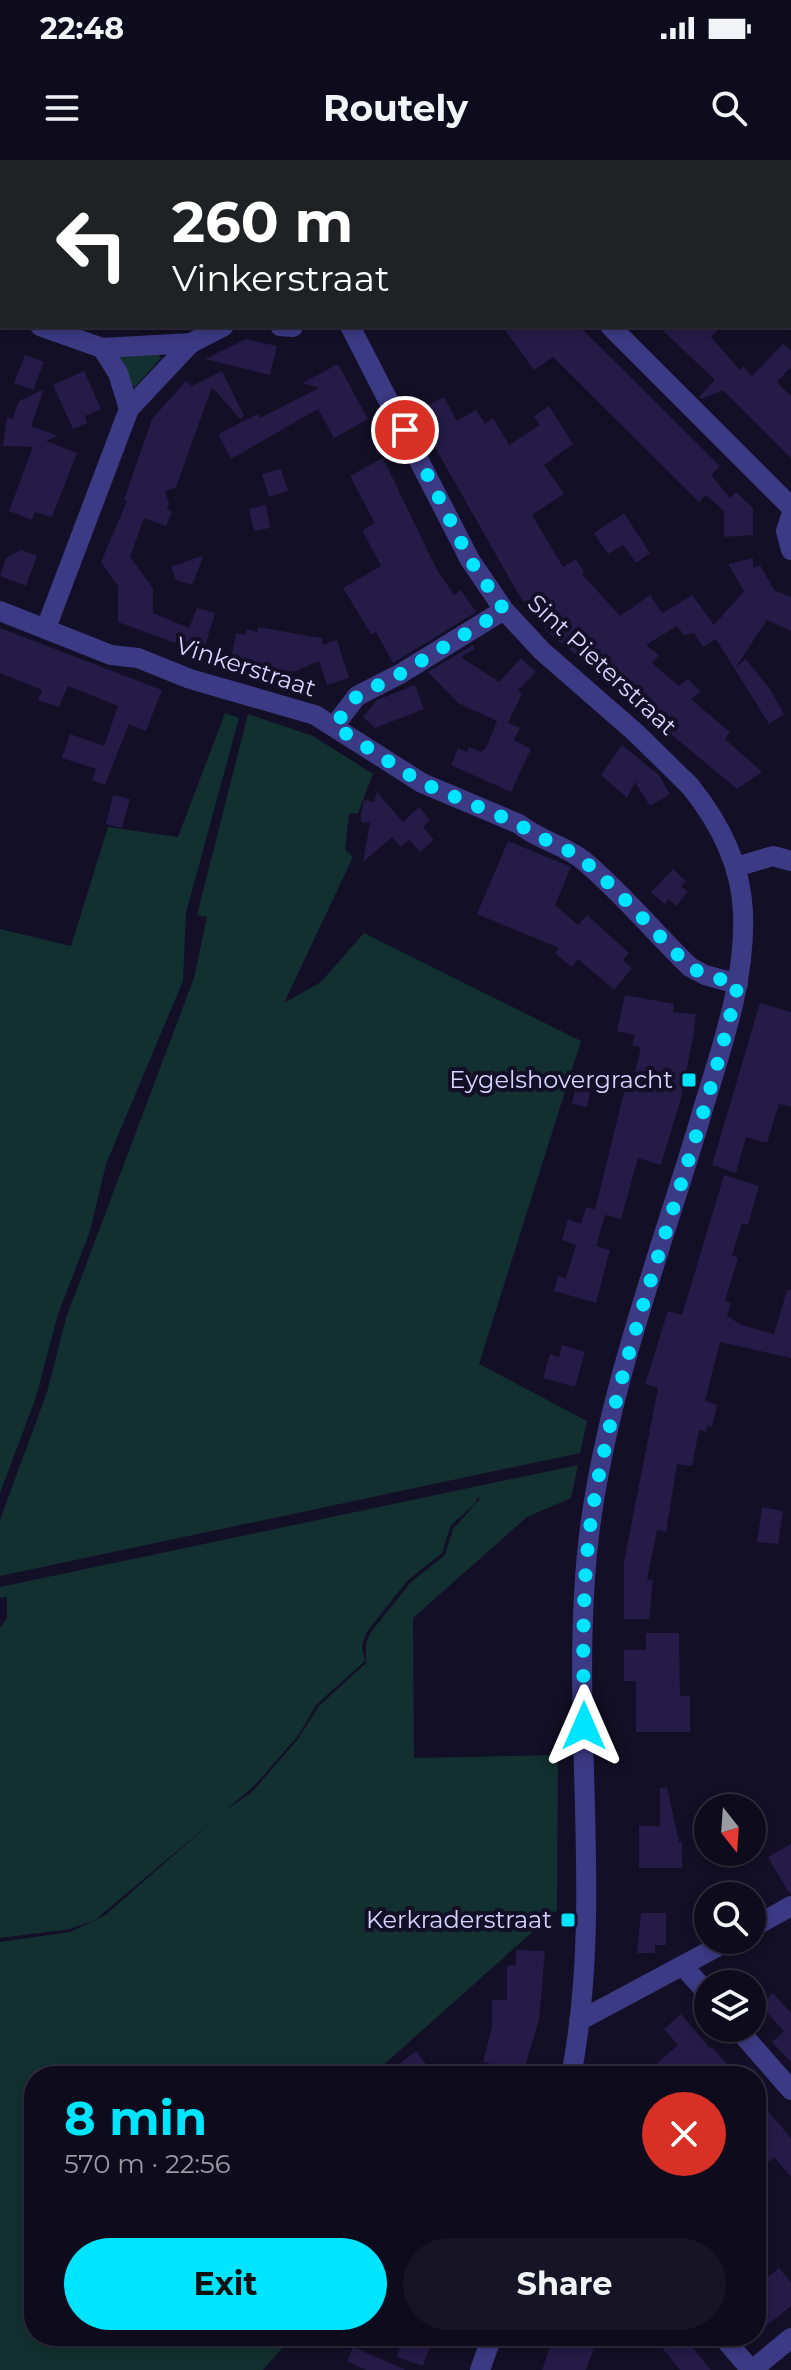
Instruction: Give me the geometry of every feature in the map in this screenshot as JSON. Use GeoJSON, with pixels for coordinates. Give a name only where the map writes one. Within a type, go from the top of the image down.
{"type":"FeatureCollection","features":[{"type":"Feature","properties":{"kind":"street"},"geometry":{"type":"LineString","coordinates":[[46,328],[102,348],[191,343]]}},
{"type":"Feature","properties":{"kind":"street"},"geometry":{"type":"LineString","coordinates":[[46,628],[129,409],[191,343],[220,328]]}},
{"type":"Feature","properties":{"kind":"street","name":"Sint Pieterstraat"},"geometry":{"type":"LineString","coordinates":[[351,328],[470,560],[504,610],[542,651],[636,733],[690,786],[715,821],[736,867]]}},
{"type":"Feature","properties":{"kind":"street"},"geometry":{"type":"LineString","coordinates":[[612,328],[791,507]]}},
{"type":"Feature","properties":{"kind":"street"},"geometry":{"type":"LineString","coordinates":[[102,348],[118,373],[129,409]]}},
{"type":"Feature","properties":{"kind":"street"},"geometry":{"type":"LineString","coordinates":[[791,516],[786,531],[791,550]]}},
{"type":"Feature","properties":{"kind":"street"},"geometry":{"type":"LineString","coordinates":[[334,726],[357,696],[400,674],[504,610]]}},
{"type":"Feature","properties":{"kind":"street","name":"Vinkerstraat"},"geometry":{"type":"LineString","coordinates":[[0,611],[111,655],[138,658],[190,679],[299,709],[334,726],[422,783],[519,824],[530,834],[570,851],[600,876],[690,967],[705,975],[738,984]]}},
{"type":"Feature","properties":{"kind":"street"},"geometry":{"type":"LineString","coordinates":[[572,2066],[579,2021],[584,1914],[585,1590],[594,1498],[616,1399],[738,984],[743,911],[736,867],[773,856],[791,861]]}},
{"type":"Feature","properties":{"kind":"street"},"geometry":{"type":"LineString","coordinates":[[766,1920],[791,1906]]}},
{"type":"Feature","properties":{"kind":"street"},"geometry":{"type":"LineString","coordinates":[[579,2021],[705,1954]]}},
{"type":"Feature","properties":{"kind":"street"},"geometry":{"type":"LineString","coordinates":[[683,1966],[694,1978]]}},
{"type":"Feature","properties":{"kind":"street"},"geometry":{"type":"LineString","coordinates":[[749,2042],[791,2090]]}},
{"type":"Feature","properties":{"kind":"street"},"geometry":{"type":"LineString","coordinates":[[731,2346],[752,2370],[791,2338]]}},
{"type":"Feature","properties":{"kind":"street"},"geometry":{"type":"LineString","coordinates":[[480,2370],[488,2346]]}},
{"type":"Feature","properties":{"kind":"green space"},"geometry":{"type":"Polygon","coordinates":[[[119,355],[159,355],[161,358],[134,388],[117,359],[119,355]]]}},
{"type":"Feature","properties":{"kind":"green space"},"geometry":{"type":"Polygon","coordinates":[[[225,713],[239,718],[186,913],[183,981],[106,1164],[90,1231],[58,1314],[36,1397],[0,1493],[0,929],[71,946],[108,827],[178,837],[225,713]]]}},
{"type":"Feature","properties":{"kind":"green space"},"geometry":{"type":"Polygon","coordinates":[[[248,714],[313,736],[373,774],[358,813],[349,814],[345,850],[353,857],[284,1003],[321,982],[364,933],[581,1041],[479,1364],[587,1421],[580,1453],[0,1576],[0,1520],[47,1392],[66,1318],[194,978],[207,917],[197,915],[248,714]]]}},
{"type":"Feature","properties":{"kind":"green space"},"geometry":{"type":"Polygon","coordinates":[[[578,1465],[571,1498],[527,1517],[413,1618],[414,1758],[558,1755],[557,1910],[382,2066],[24,2066],[24,2346],[284,2346],[263,2370],[0,2370],[0,1942],[70,1932],[104,1916],[215,1819],[95,1920],[70,1929],[0,1938],[0,1628],[7,1618],[7,1597],[0,1598],[0,1587],[578,1465]],[[478,1497],[475,1504],[451,1525],[442,1553],[407,1581],[366,1633],[362,1647],[365,1661],[316,1705],[298,1736],[253,1787],[225,1811],[252,1792],[298,1739],[319,1706],[366,1663],[366,1643],[371,1632],[411,1582],[445,1555],[453,1529],[480,1499],[478,1497]]]}},
{"type":"Feature","properties":{"kind":"building"},"geometry":{"type":"Polygon","coordinates":[[[503,328],[581,328],[720,466],[711,475],[730,498],[736,492],[753,508],[753,535],[724,537],[724,511],[706,495],[699,502],[553,357],[534,370],[503,328]]]}},
{"type":"Feature","properties":{"kind":"building"},"geometry":{"type":"Polygon","coordinates":[[[660,328],[720,328],[711,337],[740,370],[743,367],[752,376],[783,344],[791,351],[791,367],[777,382],[791,396],[791,458],[723,390],[702,399],[699,397],[715,380],[660,328]]]}},
{"type":"Feature","properties":{"kind":"building"},"geometry":{"type":"Polygon","coordinates":[[[246,339],[277,346],[270,375],[205,359],[246,339]]]}},
{"type":"Feature","properties":{"kind":"building"},"geometry":{"type":"Polygon","coordinates":[[[25,355],[44,362],[33,390],[14,383],[25,355]]]}},
{"type":"Feature","properties":{"kind":"building"},"geometry":{"type":"Polygon","coordinates":[[[338,364],[368,419],[334,438],[318,409],[231,459],[218,434],[258,414],[260,418],[319,388],[302,383],[338,364]]]}},
{"type":"Feature","properties":{"kind":"building"},"geometry":{"type":"Polygon","coordinates":[[[84,371],[101,409],[85,416],[87,423],[73,429],[53,385],[84,371]]]}},
{"type":"Feature","properties":{"kind":"building"},"geometry":{"type":"Polygon","coordinates":[[[222,371],[244,416],[240,419],[212,387],[176,487],[165,492],[169,503],[167,509],[172,511],[166,526],[144,518],[130,557],[153,588],[153,613],[189,628],[197,608],[215,613],[203,653],[118,622],[118,586],[101,562],[127,501],[124,500],[152,419],[186,381],[192,386],[222,371]]]}},
{"type":"Feature","properties":{"kind":"building"},"geometry":{"type":"Polygon","coordinates":[[[44,389],[31,426],[58,436],[46,441],[77,453],[52,517],[35,512],[32,520],[9,511],[33,447],[3,446],[7,417],[12,419],[19,401],[44,389]]]}},
{"type":"Feature","properties":{"kind":"building"},"geometry":{"type":"Polygon","coordinates":[[[444,397],[457,421],[476,410],[485,424],[493,418],[509,445],[540,425],[534,416],[549,406],[573,444],[544,465],[564,494],[532,515],[563,567],[576,559],[584,572],[582,574],[620,616],[650,595],[662,613],[692,595],[714,625],[744,591],[728,564],[753,558],[753,568],[760,565],[774,590],[791,597],[791,631],[767,620],[736,667],[746,659],[770,689],[784,714],[769,724],[716,639],[703,647],[694,633],[684,635],[677,626],[646,645],[659,655],[652,663],[679,686],[688,679],[701,692],[691,699],[730,732],[725,739],[762,772],[737,789],[548,632],[519,595],[429,437],[437,433],[423,408],[444,397]]]}},
{"type":"Feature","properties":{"kind":"building"},"geometry":{"type":"Polygon","coordinates":[[[383,458],[436,568],[454,595],[461,590],[476,612],[393,663],[376,632],[371,634],[343,588],[381,566],[362,530],[375,523],[350,476],[383,458]]]}},
{"type":"Feature","properties":{"kind":"building"},"geometry":{"type":"Polygon","coordinates":[[[281,469],[288,491],[269,497],[262,474],[281,469]]]}},
{"type":"Feature","properties":{"kind":"building"},"geometry":{"type":"Polygon","coordinates":[[[266,505],[270,528],[254,531],[249,509],[266,505]]]}},
{"type":"Feature","properties":{"kind":"building"},"geometry":{"type":"Polygon","coordinates":[[[624,513],[650,553],[636,563],[623,545],[608,554],[594,533],[624,513]]]}},
{"type":"Feature","properties":{"kind":"building"},"geometry":{"type":"Polygon","coordinates":[[[21,550],[37,556],[26,586],[0,576],[6,558],[21,550]]]}},
{"type":"Feature","properties":{"kind":"building"},"geometry":{"type":"Polygon","coordinates":[[[204,555],[192,585],[176,580],[171,567],[204,555]]]}},
{"type":"Feature","properties":{"kind":"building"},"geometry":{"type":"Polygon","coordinates":[[[258,627],[322,638],[323,645],[337,640],[349,678],[327,685],[319,661],[294,672],[231,661],[236,633],[245,635],[247,629],[257,632],[258,627]]]}},
{"type":"Feature","properties":{"kind":"building"},"geometry":{"type":"Polygon","coordinates":[[[0,628],[162,690],[146,731],[129,724],[105,785],[92,780],[96,769],[62,758],[70,734],[104,746],[118,706],[68,686],[59,707],[38,700],[42,690],[0,673],[0,628]]]}},
{"type":"Feature","properties":{"kind":"building"},"geometry":{"type":"Polygon","coordinates":[[[473,645],[475,649],[461,657],[499,682],[521,658],[536,672],[518,690],[522,694],[508,723],[520,728],[514,740],[531,749],[511,792],[451,765],[458,748],[467,752],[469,747],[481,752],[486,748],[497,721],[458,703],[428,672],[473,645]]]}},
{"type":"Feature","properties":{"kind":"building"},"geometry":{"type":"Polygon","coordinates":[[[415,685],[424,709],[375,728],[363,717],[377,700],[415,685]]]}},
{"type":"Feature","properties":{"kind":"building"},"geometry":{"type":"Polygon","coordinates":[[[622,745],[659,775],[670,794],[650,806],[635,782],[627,798],[601,775],[622,745]]]}},
{"type":"Feature","properties":{"kind":"building"},"geometry":{"type":"Polygon","coordinates":[[[377,792],[403,822],[419,807],[430,820],[423,827],[434,840],[420,852],[409,839],[401,847],[392,837],[363,862],[370,823],[361,822],[361,814],[364,800],[374,802],[377,792]]]}},
{"type":"Feature","properties":{"kind":"building"},"geometry":{"type":"Polygon","coordinates":[[[113,795],[130,799],[122,828],[106,824],[113,795]]]}},
{"type":"Feature","properties":{"kind":"building"},"geometry":{"type":"Polygon","coordinates":[[[508,841],[571,867],[555,905],[578,925],[587,915],[629,953],[623,960],[632,968],[614,990],[578,959],[572,967],[555,953],[559,948],[477,914],[508,841]]]}},
{"type":"Feature","properties":{"kind":"building"},"geometry":{"type":"Polygon","coordinates":[[[673,869],[686,881],[681,886],[688,892],[676,906],[669,899],[664,904],[651,892],[673,869]]]}},
{"type":"Feature","properties":{"kind":"building"},"geometry":{"type":"Polygon","coordinates":[[[625,995],[674,1004],[673,1012],[696,1014],[681,1098],[661,1165],[638,1158],[621,1219],[605,1215],[596,1246],[610,1250],[596,1303],[554,1291],[558,1276],[566,1278],[576,1245],[562,1240],[568,1219],[581,1224],[586,1207],[595,1210],[627,1080],[633,1081],[641,1047],[632,1045],[635,1035],[617,1031],[625,995]]]}},
{"type":"Feature","properties":{"kind":"building"},"geometry":{"type":"Polygon","coordinates":[[[760,1003],[791,1012],[791,1107],[779,1104],[767,1143],[746,1137],[736,1173],[712,1165],[760,1003]]]}},
{"type":"Feature","properties":{"kind":"building"},"geometry":{"type":"Polygon","coordinates":[[[578,1073],[593,1075],[587,1107],[572,1104],[578,1073]]]}},
{"type":"Feature","properties":{"kind":"building"},"geometry":{"type":"Polygon","coordinates":[[[724,1175],[759,1186],[748,1225],[742,1223],[732,1255],[738,1258],[725,1301],[731,1303],[727,1316],[742,1325],[774,1334],[787,1290],[791,1290],[791,1358],[720,1342],[705,1401],[717,1405],[712,1427],[707,1426],[706,1432],[699,1430],[692,1466],[677,1464],[666,1532],[657,1530],[647,1580],[653,1580],[649,1619],[624,1619],[624,1562],[658,1388],[645,1384],[668,1311],[682,1315],[724,1175]]]}},
{"type":"Feature","properties":{"kind":"building"},"geometry":{"type":"Polygon","coordinates":[[[562,1345],[585,1352],[575,1387],[543,1378],[550,1354],[559,1357],[562,1345]]]}},
{"type":"Feature","properties":{"kind":"building"},"geometry":{"type":"Polygon","coordinates":[[[762,1507],[783,1511],[778,1544],[757,1542],[762,1507]]]}},
{"type":"Feature","properties":{"kind":"building"},"geometry":{"type":"Polygon","coordinates":[[[646,1633],[679,1633],[680,1696],[690,1696],[690,1732],[636,1732],[636,1681],[624,1681],[624,1650],[646,1650],[646,1633]]]}},
{"type":"Feature","properties":{"kind":"building"},"geometry":{"type":"Polygon","coordinates":[[[667,1787],[679,1842],[682,1842],[682,1868],[639,1868],[639,1826],[660,1826],[660,1788],[667,1787]]]}},
{"type":"Feature","properties":{"kind":"building"},"geometry":{"type":"Polygon","coordinates":[[[791,1844],[791,1893],[789,1893],[768,1857],[791,1844]]]}},
{"type":"Feature","properties":{"kind":"building"},"geometry":{"type":"Polygon","coordinates":[[[641,1913],[666,1913],[666,1945],[655,1945],[655,1953],[637,1953],[641,1913]]]}},
{"type":"Feature","properties":{"kind":"building"},"geometry":{"type":"Polygon","coordinates":[[[516,1950],[545,1951],[539,2020],[525,2066],[488,2066],[489,2063],[483,2062],[492,2027],[492,2000],[507,2000],[507,1966],[516,1965],[516,1950]]]}},
{"type":"Feature","properties":{"kind":"building"},"geometry":{"type":"Polygon","coordinates":[[[773,1993],[791,2013],[791,2062],[772,2042],[784,2031],[766,2012],[766,1999],[773,1993]]]}},
{"type":"Feature","properties":{"kind":"building"},"geometry":{"type":"Polygon","coordinates":[[[681,2014],[694,2029],[694,2042],[705,2042],[728,2066],[654,2066],[678,2045],[664,2029],[681,2014]]]}},
{"type":"Feature","properties":{"kind":"building"},"geometry":{"type":"Polygon","coordinates":[[[416,2051],[427,2066],[397,2066],[416,2051]]]}},
{"type":"Feature","properties":{"kind":"building"},"geometry":{"type":"Polygon","coordinates":[[[766,2109],[791,2138],[791,2177],[774,2157],[766,2164],[766,2109]]]}},
{"type":"Feature","properties":{"kind":"building"},"geometry":{"type":"Polygon","coordinates":[[[779,2268],[791,2282],[791,2306],[766,2326],[766,2279],[779,2268]]]}},
{"type":"Feature","properties":{"kind":"building"},"geometry":{"type":"Polygon","coordinates":[[[401,2346],[430,2346],[423,2366],[397,2357],[401,2346]]]}},
{"type":"Feature","properties":{"kind":"building"},"geometry":{"type":"Polygon","coordinates":[[[550,2346],[594,2346],[586,2370],[542,2370],[550,2346]]]}},
{"type":"Feature","properties":{"kind":"building"},"geometry":{"type":"Polygon","coordinates":[[[661,2346],[691,2346],[711,2370],[680,2370],[661,2346]]]}},
{"type":"Feature","properties":{"kind":"building"},"geometry":{"type":"Polygon","coordinates":[[[353,2347],[406,2370],[366,2370],[347,2361],[353,2347]]]}},
{"type":"Feature","properties":{"kind":"place","name":"Eygelshovergracht"},"geometry":{"type":"Point","coordinates":[689,1080]}},
{"type":"Feature","properties":{"kind":"place","name":"Kerkraderstraat"},"geometry":{"type":"Point","coordinates":[568,1920]}},
{"type":"Feature","properties":{"kind":"route"},"geometry":{"type":"LineString","coordinates":[[405,430],[454,531],[504,610],[400,674],[357,696],[334,726],[422,783],[519,824],[530,834],[570,851],[600,876],[690,967],[705,975],[738,984],[731,1017],[616,1399],[594,1498],[585,1590],[584,1726]]}}]}
